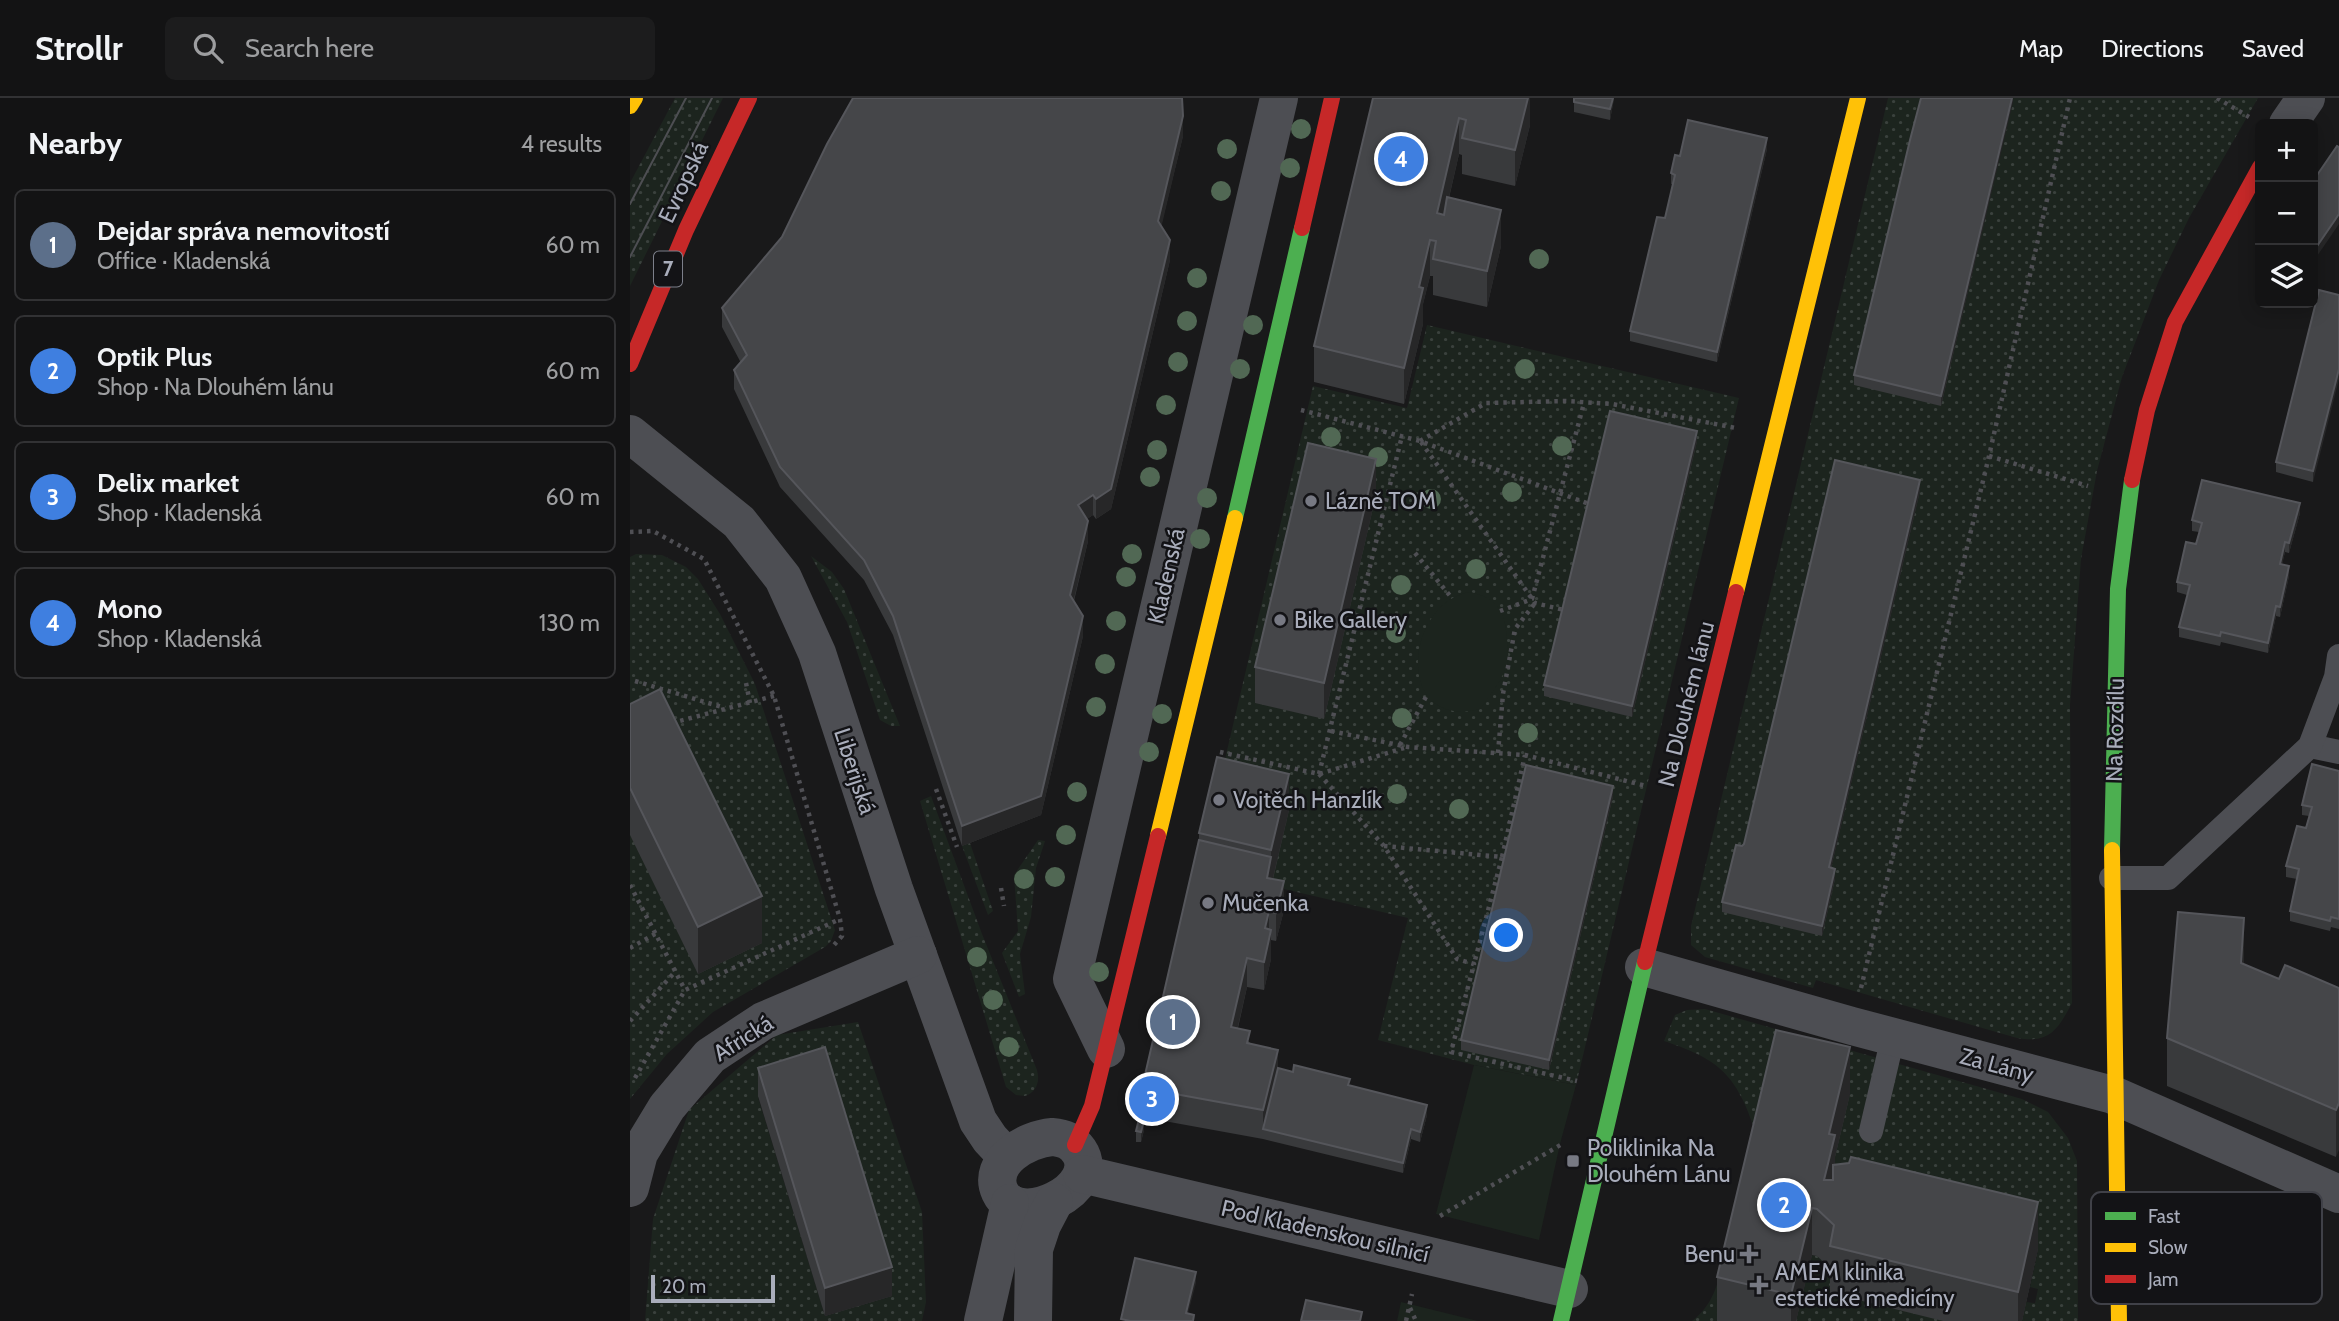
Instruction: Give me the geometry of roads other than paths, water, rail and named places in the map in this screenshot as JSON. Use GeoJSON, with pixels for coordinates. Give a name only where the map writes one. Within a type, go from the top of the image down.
{"type":"FeatureCollection","features":[{"type":"Feature","properties":{"kind":"street"},"geometry":{"type":"LineString","coordinates":[[630,106],[635,98]]}},
{"type":"Feature","properties":{"kind":"street","name":"Evropská"},"geometry":{"type":"LineString","coordinates":[[630,364],[658,291],[704,187],[749,98]]}},
{"type":"Feature","properties":{"kind":"street","name":"Kladenská"},"geometry":{"type":"LineString","coordinates":[[1106,1049],[1072,979],[1279,98]]}},
{"type":"Feature","properties":{"kind":"street"},"geometry":{"type":"LineString","coordinates":[[1078,1160],[1062,1138],[1042,1138],[1007,1157],[997,1181],[1003,1196],[1010,1203],[1028,1208],[1054,1202],[1069,1192],[1078,1160],[1092,1107],[1233,526],[1332,98]]}},
{"type":"Feature","properties":{"kind":"street","name":"Na Dlouhém lánu"},"geometry":{"type":"LineString","coordinates":[[1565,1305],[1644,967],[1858,98]]}},
{"type":"Feature","properties":{"kind":"street"},"geometry":{"type":"LineString","coordinates":[[2275,119],[2306,98]]}},
{"type":"Feature","properties":{"kind":"street","name":"Na Rozdílu"},"geometry":{"type":"LineString","coordinates":[[2116,1192],[2111,878],[2118,589],[2129,497],[2147,410],[2175,322],[2255,176]]}},
{"type":"Feature","properties":{"kind":"street","name":"Liberijská"},"geometry":{"type":"LineString","coordinates":[[630,435],[739,522],[783,578],[817,653],[894,889],[978,1121],[1007,1157]]}},
{"type":"Feature","properties":{"kind":"street","name":"Africká"},"geometry":{"type":"LineString","coordinates":[[630,1188],[639,1153],[667,1107],[710,1056],[763,1021],[918,955]]}},
{"type":"Feature","properties":{"kind":"street","name":"Za Lány"},"geometry":{"type":"LineString","coordinates":[[1644,967],[1852,1026],[2113,1095],[2339,1194]]}},
{"type":"Feature","properties":{"kind":"street","name":"Pod Kladenskou silnicí"},"geometry":{"type":"LineString","coordinates":[[1078,1160],[1565,1305]]}},
{"type":"Feature","properties":{"kind":"street"},"geometry":{"type":"LineString","coordinates":[[1034,1321],[1034,1249],[1042,1224],[1054,1202]]}},
{"type":"Feature","properties":{"kind":"street"},"geometry":{"type":"LineString","coordinates":[[983,1321],[1010,1203]]}},
{"type":"Feature","properties":{"kind":"lane"},"geometry":{"type":"LineString","coordinates":[[2111,878],[2168,878],[2310,746],[2336,677],[2339,656]]}},
{"type":"Feature","properties":{"kind":"lane"},"geometry":{"type":"LineString","coordinates":[[2310,746],[2339,752]]}},
{"type":"Feature","properties":{"kind":"lane"},"geometry":{"type":"LineString","coordinates":[[1871,1131],[1893,1037]]}},
{"type":"Feature","properties":{"kind":"tram line"},"geometry":{"type":"LineString","coordinates":[[630,204],[686,98]]}},
{"type":"Feature","properties":{"kind":"tram line"},"geometry":{"type":"LineString","coordinates":[[630,257],[712,98]]}},
{"type":"Feature","properties":{"kind":"place","name":"Mono"},"geometry":{"type":"Point","coordinates":[1401,159]}},
{"type":"Feature","properties":{"kind":"place","name":"Lázně TOM"},"geometry":{"type":"Point","coordinates":[1311,501]}},
{"type":"Feature","properties":{"kind":"place","name":"Bike Gallery"},"geometry":{"type":"Point","coordinates":[1280,620]}},
{"type":"Feature","properties":{"kind":"place","name":"Vojtěch Hanzlík"},"geometry":{"type":"Point","coordinates":[1219,800]}},
{"type":"Feature","properties":{"kind":"place","name":"Mučenka"},"geometry":{"type":"Point","coordinates":[1208,903]}},
{"type":"Feature","properties":{"kind":"place","name":"Dejdar správa nemovitostí"},"geometry":{"type":"Point","coordinates":[1173,1022]}},
{"type":"Feature","properties":{"kind":"place","name":"Delix market"},"geometry":{"type":"Point","coordinates":[1152,1099]}},
{"type":"Feature","properties":{"kind":"place","name":"Poliklinika Na Dlouhém Lánu"},"geometry":{"type":"Point","coordinates":[1573,1161]}},
{"type":"Feature","properties":{"kind":"place","name":"Optik Plus"},"geometry":{"type":"Point","coordinates":[1784,1205]}},
{"type":"Feature","properties":{"kind":"place","name":"Benu"},"geometry":{"type":"Point","coordinates":[1749,1254]}},
{"type":"Feature","properties":{"kind":"place","name":"AMEM klinika estetické medicíny"},"geometry":{"type":"Point","coordinates":[1759,1285]}}]}
